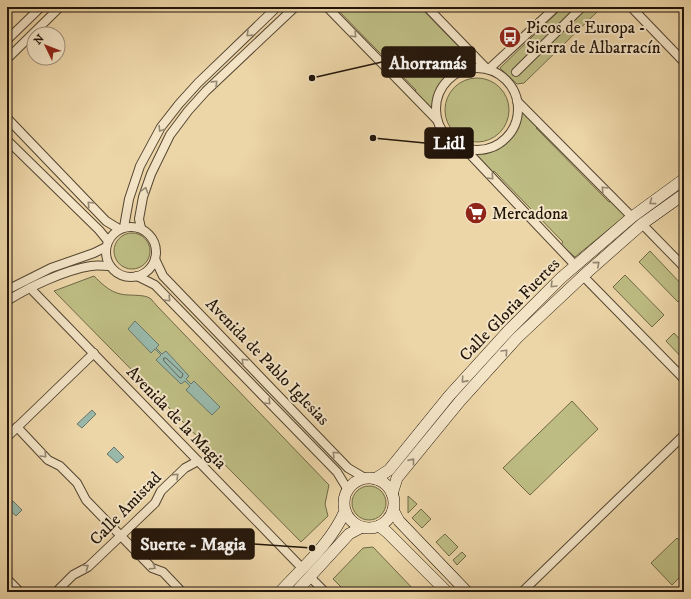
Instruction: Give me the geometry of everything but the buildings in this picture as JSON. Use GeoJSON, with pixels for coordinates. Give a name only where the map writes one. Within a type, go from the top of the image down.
{"type":"FeatureCollection","features":[{"type":"Feature","properties":{"kind":"main road","name":"Calle Gloria Fuertes"},"geometry":{"type":"LineString","coordinates":[[370,479],[389,470],[449,396],[504,335],[575,265],[632,217],[684,179]]}},
{"type":"Feature","properties":{"kind":"main road","name":"Calle Gloria Fuertes"},"geometry":{"type":"LineString","coordinates":[[392,494],[397,478],[460,401],[518,338],[582,276],[642,224],[684,194]]}},
{"type":"Feature","properties":{"kind":"main road"},"geometry":{"type":"LineString","coordinates":[[280,592],[330,538],[339,525],[345,511],[344,499],[348,490],[353,484],[370,479],[385,484],[392,494],[394,503],[393,510],[387,520],[379,526],[372,528],[362,527],[351,520],[345,511]]}},
{"type":"Feature","properties":{"kind":"main road"},"geometry":{"type":"LineString","coordinates":[[393,510],[399,521],[467,592]]}},
{"type":"Feature","properties":{"kind":"main road"},"geometry":{"type":"LineString","coordinates":[[379,526],[387,532],[447,592]]}},
{"type":"Feature","properties":{"kind":"main road"},"geometry":{"type":"LineString","coordinates":[[296,592],[349,534],[362,527]]}},
{"type":"Feature","properties":{"kind":"street"},"geometry":{"type":"LineString","coordinates":[[7,40],[41,7]]}},
{"type":"Feature","properties":{"kind":"street"},"geometry":{"type":"LineString","coordinates":[[7,59],[60,7]]}},
{"type":"Feature","properties":{"kind":"street"},"geometry":{"type":"LineString","coordinates":[[122,228],[129,199],[140,166],[161,127],[198,83],[277,7]]}},
{"type":"Feature","properties":{"kind":"street"},"geometry":{"type":"LineString","coordinates":[[141,228],[139,219],[143,197],[151,174],[170,135],[188,111],[206,91],[295,7]]}},
{"type":"Feature","properties":{"kind":"street"},"geometry":{"type":"LineString","coordinates":[[327,7],[437,120],[448,139],[464,148],[575,265]]}},
{"type":"Feature","properties":{"kind":"street"},"geometry":{"type":"LineString","coordinates":[[427,7],[488,69],[504,78],[514,91],[517,100],[518,113],[515,125],[500,143],[488,148],[476,150],[464,148]]}},
{"type":"Feature","properties":{"kind":"street"},"geometry":{"type":"LineString","coordinates":[[437,120],[436,108],[438,96],[443,85],[452,76],[463,70],[475,68],[488,69],[556,7]]}},
{"type":"Feature","properties":{"kind":"street"},"geometry":{"type":"LineString","coordinates":[[516,72],[582,7]]}},
{"type":"Feature","properties":{"kind":"street"},"geometry":{"type":"LineString","coordinates":[[631,7],[684,62]]}},
{"type":"Feature","properties":{"kind":"street"},"geometry":{"type":"LineString","coordinates":[[517,100],[632,217]]}},
{"type":"Feature","properties":{"kind":"street"},"geometry":{"type":"LineString","coordinates":[[7,118],[106,221],[122,228]]}},
{"type":"Feature","properties":{"kind":"street"},"geometry":{"type":"LineString","coordinates":[[7,140],[99,230],[107,244],[107,260],[115,272],[129,277],[145,273],[155,260],[156,252],[156,245],[148,232],[133,226],[122,228],[113,234],[107,244],[89,255],[51,268],[16,284],[7,290]]}},
{"type":"Feature","properties":{"kind":"street"},"geometry":{"type":"LineString","coordinates":[[642,224],[684,267]]}},
{"type":"Feature","properties":{"kind":"street","name":"Avenida de Pablo Iglesias"},"geometry":{"type":"LineString","coordinates":[[155,260],[163,276],[168,282],[348,468],[370,479]]}},
{"type":"Feature","properties":{"kind":"street"},"geometry":{"type":"LineString","coordinates":[[7,301],[30,288],[64,274],[92,266],[110,266]]}},
{"type":"Feature","properties":{"kind":"street","name":"Avenida de Pablo Iglesias"},"geometry":{"type":"LineString","coordinates":[[137,276],[155,285],[337,472],[348,490]]}},
{"type":"Feature","properties":{"kind":"street"},"geometry":{"type":"LineString","coordinates":[[582,276],[684,379]]}},
{"type":"Feature","properties":{"kind":"street","name":"Avenida de la Magia"},"geometry":{"type":"LineString","coordinates":[[30,288],[302,568]]}},
{"type":"Feature","properties":{"kind":"street"},"geometry":{"type":"LineString","coordinates":[[7,437],[94,353]]}},
{"type":"Feature","properties":{"kind":"street"},"geometry":{"type":"LineString","coordinates":[[17,427],[48,460],[60,466],[77,483],[86,500],[152,568],[163,572],[182,592]]}},
{"type":"Feature","properties":{"kind":"street"},"geometry":{"type":"LineString","coordinates":[[522,592],[684,435]]}},
{"type":"Feature","properties":{"kind":"street","name":"Calle Amistad"},"geometry":{"type":"LineString","coordinates":[[56,592],[73,575],[88,567],[155,503],[160,491],[185,468],[198,461]]}},
{"type":"Feature","properties":{"kind":"street"},"geometry":{"type":"LineString","coordinates":[[310,576],[325,592]]}},
{"type":"Feature","properties":{"kind":"street"},"geometry":{"type":"LineString","coordinates":[[7,579],[20,592]]}},
{"type":"Feature","properties":{"kind":"shaded area"},"geometry":{"type":"Polygon","coordinates":[[[335,7],[420,7],[460,48],[462,47],[479,64],[460,69],[452,73],[439,84],[435,92],[432,111],[414,93],[416,90],[335,7]]]}},
{"type":"Feature","properties":{"kind":"shaded area"},"geometry":{"type":"Polygon","coordinates":[[[563,7],[602,7],[524,83],[517,84],[500,68],[563,7]]]}},
{"type":"Feature","properties":{"kind":"shaded area"},"geometry":{"type":"Polygon","coordinates":[[[477,78],[495,84],[503,92],[509,110],[503,128],[495,136],[477,142],[459,136],[451,128],[445,110],[451,92],[459,84],[477,78]]]}},
{"type":"Feature","properties":{"kind":"shaded area"},"geometry":{"type":"Polygon","coordinates":[[[521,109],[538,126],[536,128],[609,202],[611,201],[625,216],[575,257],[561,245],[563,242],[494,171],[492,173],[474,154],[494,151],[510,140],[518,128],[521,109]]]}},
{"type":"Feature","properties":{"kind":"shaded area"},"geometry":{"type":"Polygon","coordinates":[[[136,233],[145,238],[149,244],[149,258],[145,264],[136,269],[128,269],[119,264],[115,258],[114,247],[119,238],[125,234],[136,233]]]}},
{"type":"Feature","properties":{"kind":"shaded area"},"geometry":{"type":"Polygon","coordinates":[[[650,251],[684,287],[684,297],[678,302],[639,262],[650,251]]]}},
{"type":"Feature","properties":{"kind":"shaded area"},"geometry":{"type":"Polygon","coordinates":[[[625,275],[664,315],[652,327],[613,287],[625,275]]]}},
{"type":"Feature","properties":{"kind":"shaded area"},"geometry":{"type":"Polygon","coordinates":[[[94,276],[114,292],[144,296],[151,299],[329,485],[325,504],[328,516],[301,542],[54,291],[94,276]]]}},
{"type":"Feature","properties":{"kind":"shaded area"},"geometry":{"type":"Polygon","coordinates":[[[674,333],[684,344],[684,360],[666,341],[674,333]]]}},
{"type":"Feature","properties":{"kind":"shaded area"},"geometry":{"type":"Polygon","coordinates":[[[572,401],[598,429],[530,495],[503,468],[572,401]]]}},
{"type":"Feature","properties":{"kind":"shaded area"},"geometry":{"type":"Polygon","coordinates":[[[366,486],[372,486],[376,487],[383,493],[386,503],[385,510],[379,517],[372,520],[366,520],[362,519],[355,513],[352,506],[352,500],[353,496],[359,489],[366,486]]]}},
{"type":"Feature","properties":{"kind":"shaded area"},"geometry":{"type":"Polygon","coordinates":[[[408,496],[417,504],[408,513],[408,496]]]}},
{"type":"Feature","properties":{"kind":"shaded area"},"geometry":{"type":"Polygon","coordinates":[[[421,509],[431,519],[422,528],[412,518],[421,509]]]}},
{"type":"Feature","properties":{"kind":"shaded area"},"geometry":{"type":"Polygon","coordinates":[[[445,534],[458,547],[449,556],[436,542],[445,534]]]}},
{"type":"Feature","properties":{"kind":"shaded area"},"geometry":{"type":"Polygon","coordinates":[[[677,538],[684,545],[684,573],[672,585],[651,563],[677,538]]]}},
{"type":"Feature","properties":{"kind":"shaded area"},"geometry":{"type":"Polygon","coordinates":[[[373,547],[416,592],[346,592],[333,579],[363,548],[373,547]]]}},
{"type":"Feature","properties":{"kind":"shaded area"},"geometry":{"type":"Polygon","coordinates":[[[462,552],[466,556],[457,565],[453,560],[462,552]]]}},
{"type":"Feature","properties":{"kind":"water"},"geometry":{"type":"Polygon","coordinates":[[[135,321],[159,345],[156,348],[162,354],[166,351],[189,376],[186,379],[191,384],[194,381],[220,407],[212,415],[186,390],[190,386],[185,381],[181,384],[156,360],[161,355],[155,349],[151,353],[128,329],[135,321]]]}},
{"type":"Feature","properties":{"kind":"water"},"geometry":{"type":"Polygon","coordinates":[[[92,410],[96,414],[82,428],[77,424],[92,410]]]}},
{"type":"Feature","properties":{"kind":"water"},"geometry":{"type":"Polygon","coordinates":[[[114,447],[124,457],[117,463],[107,454],[114,447]]]}},
{"type":"Feature","properties":{"kind":"water"},"geometry":{"type":"Polygon","coordinates":[[[13,501],[22,510],[16,516],[7,508],[13,501]]]}},
{"type":"Feature","properties":{"kind":"place","name":"Picos de Europa - Sierra de Albarracín"},"geometry":{"type":"Point","coordinates":[510,37]}},
{"type":"Feature","properties":{"kind":"place","name":"Ahorramás"},"geometry":{"type":"Point","coordinates":[312,78]}},
{"type":"Feature","properties":{"kind":"place","name":"Lidl"},"geometry":{"type":"Point","coordinates":[373,138]}},
{"type":"Feature","properties":{"kind":"place","name":"Mercadona"},"geometry":{"type":"Point","coordinates":[476,213]}},
{"type":"Feature","properties":{"kind":"place","name":"Suerte - Magia"},"geometry":{"type":"Point","coordinates":[312,548]}}]}
